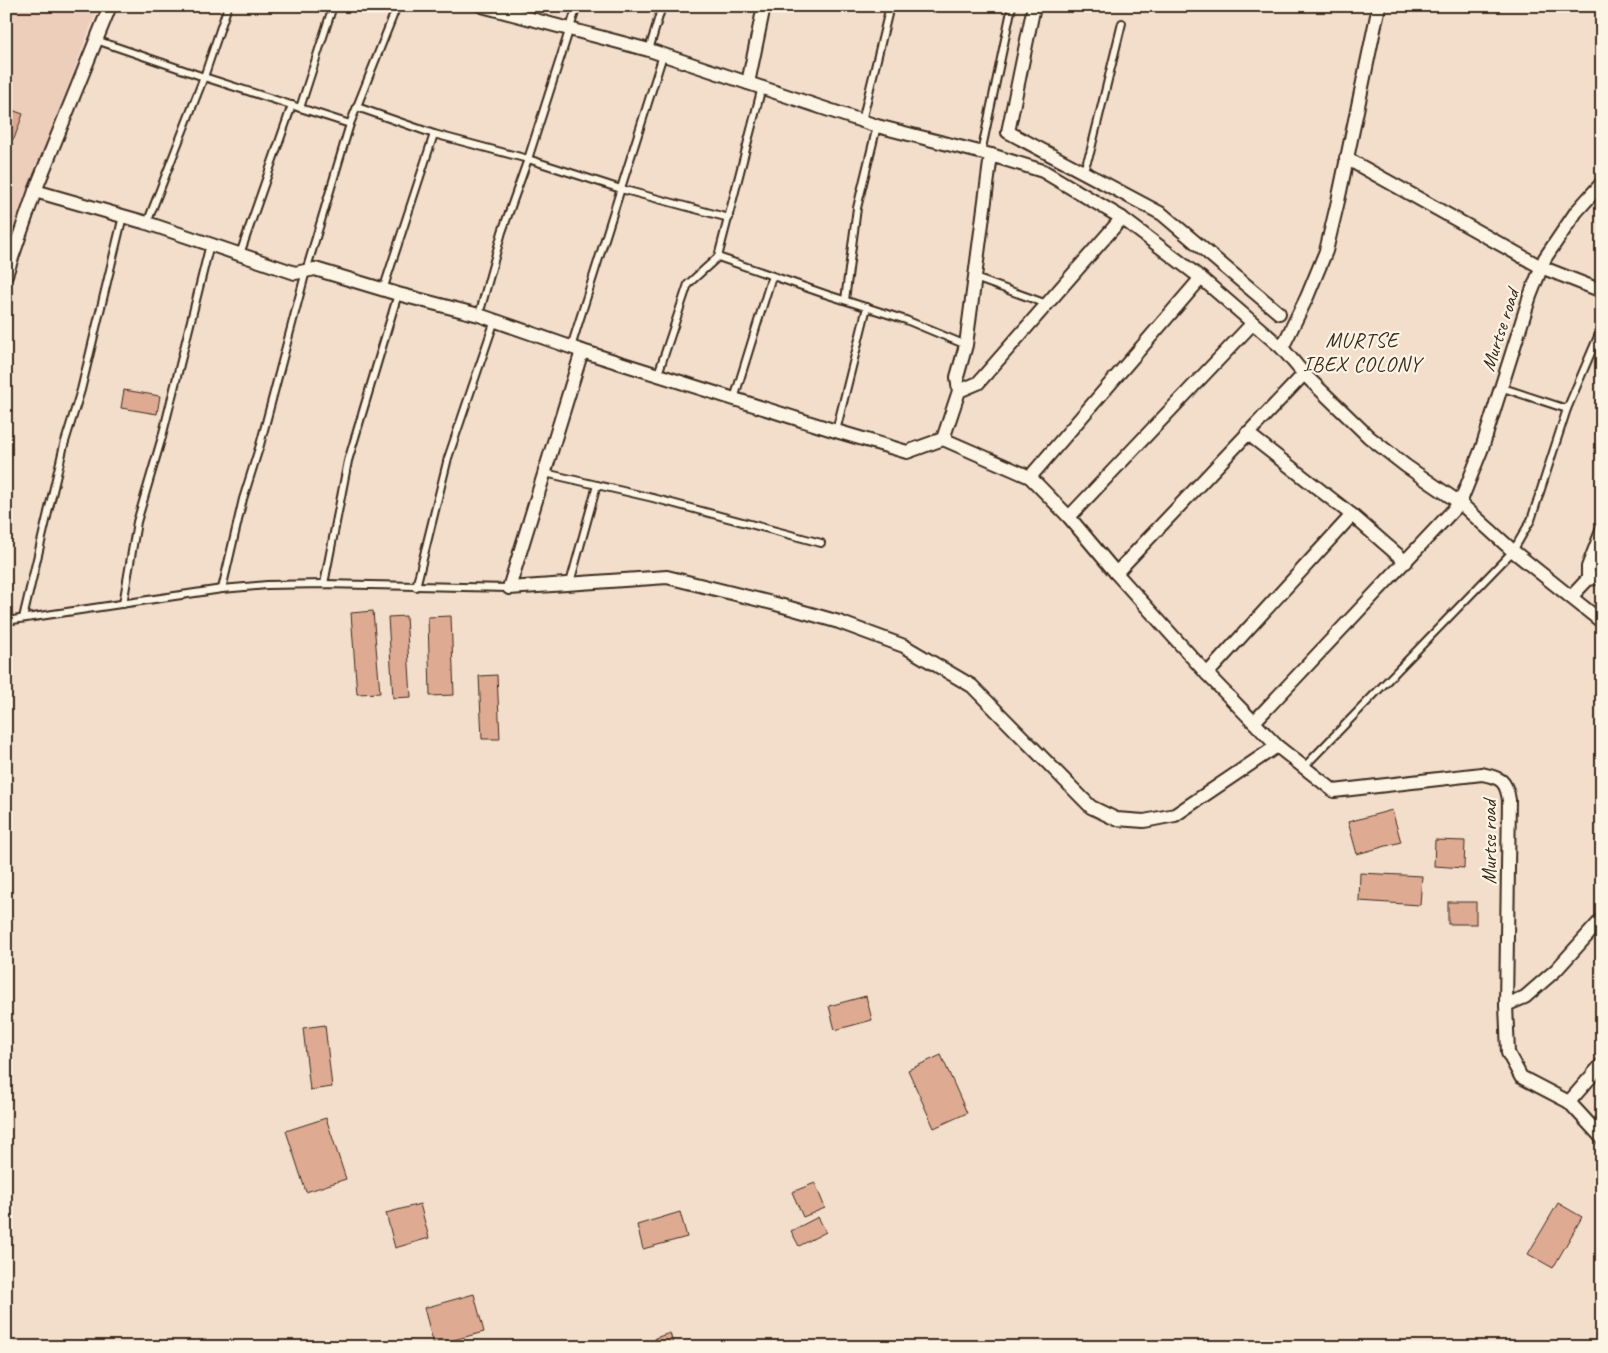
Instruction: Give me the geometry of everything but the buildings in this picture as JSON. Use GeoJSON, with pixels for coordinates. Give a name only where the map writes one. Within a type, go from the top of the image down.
{"type":"FeatureCollection","features":[{"type":"Feature","properties":{"kind":"street"},"geometry":{"type":"LineString","coordinates":[[6,275],[35,191],[110,6]]}},
{"type":"Feature","properties":{"kind":"street"},"geometry":{"type":"LineString","coordinates":[[482,6],[649,50],[877,126],[1043,171],[1122,218],[1201,278],[1282,348],[1304,374],[1369,437],[1406,466],[1460,502],[1513,551],[1602,622]]}},
{"type":"Feature","properties":{"kind":"street"},"geometry":{"type":"LineString","coordinates":[[748,83],[764,6]]}},
{"type":"Feature","properties":{"kind":"street"},"geometry":{"type":"LineString","coordinates":[[1034,6],[1008,132],[1162,214],[1279,314]]}},
{"type":"Feature","properties":{"kind":"street"},"geometry":{"type":"LineString","coordinates":[[1282,348],[1307,297],[1326,251],[1379,6]]}},
{"type":"Feature","properties":{"kind":"street"},"geometry":{"type":"LineString","coordinates":[[943,439],[959,391],[957,378],[966,345],[975,278],[986,154]]}},
{"type":"Feature","properties":{"kind":"street"},"geometry":{"type":"LineString","coordinates":[[1346,158],[1541,267],[1602,291]]}},
{"type":"Feature","properties":{"kind":"street","name":"Murtse road"},"geometry":{"type":"LineString","coordinates":[[1254,722],[1406,562],[1460,502],[1482,448],[1530,296],[1545,258],[1576,212],[1602,183]]}},
{"type":"Feature","properties":{"kind":"street"},"geometry":{"type":"LineString","coordinates":[[35,191],[147,223],[295,273],[315,270],[479,315],[576,349],[907,452],[943,439],[1030,477],[1201,278]]}},
{"type":"Feature","properties":{"kind":"street"},"geometry":{"type":"LineString","coordinates":[[959,391],[978,383],[1122,218]]}},
{"type":"Feature","properties":{"kind":"street"},"geometry":{"type":"LineString","coordinates":[[1068,517],[1253,323]]}},
{"type":"Feature","properties":{"kind":"street"},"geometry":{"type":"LineString","coordinates":[[576,349],[545,474],[509,588],[570,585],[666,576],[839,622],[904,646],[972,686],[1091,807],[1116,819],[1144,821],[1175,815],[1277,746]]}},
{"type":"Feature","properties":{"kind":"street"},"geometry":{"type":"LineString","coordinates":[[1116,572],[1304,374]]}},
{"type":"Feature","properties":{"kind":"street"},"geometry":{"type":"LineString","coordinates":[[1247,433],[1352,515],[1406,562]]}},
{"type":"Feature","properties":{"kind":"street","name":"Murtse road"},"geometry":{"type":"LineString","coordinates":[[1030,477],[1068,517],[1207,674],[1277,746],[1334,791],[1482,774],[1498,777],[1507,786],[1509,800],[1506,1005],[1508,1053],[1521,1077],[1569,1102],[1602,1138]]}},
{"type":"Feature","properties":{"kind":"street"},"geometry":{"type":"LineString","coordinates":[[1207,674],[1352,515]]}},
{"type":"Feature","properties":{"kind":"street"},"geometry":{"type":"LineString","coordinates":[[1588,579],[1588,567],[1602,531]]}},
{"type":"Feature","properties":{"kind":"street"},"geometry":{"type":"LineString","coordinates":[[1571,597],[1588,579],[1602,578]]}},
{"type":"Feature","properties":{"kind":"street"},"geometry":{"type":"LineString","coordinates":[[1506,1005],[1525,997],[1556,970],[1602,920]]}},
{"type":"Feature","properties":{"kind":"street"},"geometry":{"type":"LineString","coordinates":[[1569,1102],[1602,1064]]}},
{"type":"Feature","properties":{"kind":"lane"},"geometry":{"type":"LineString","coordinates":[[147,223],[204,77],[228,6]]}},
{"type":"Feature","properties":{"kind":"lane"},"geometry":{"type":"LineString","coordinates":[[300,108],[333,6]]}},
{"type":"Feature","properties":{"kind":"lane"},"geometry":{"type":"LineString","coordinates":[[222,589],[243,499],[260,445],[306,271],[356,106],[396,6]]}},
{"type":"Feature","properties":{"kind":"lane"},"geometry":{"type":"LineString","coordinates":[[479,315],[502,232],[528,160],[577,6]]}},
{"type":"Feature","properties":{"kind":"lane"},"geometry":{"type":"LineString","coordinates":[[649,50],[662,6]]}},
{"type":"Feature","properties":{"kind":"lane"},"geometry":{"type":"LineString","coordinates":[[862,121],[890,6]]}},
{"type":"Feature","properties":{"kind":"lane"},"geometry":{"type":"LineString","coordinates":[[986,154],[1012,6]]}},
{"type":"Feature","properties":{"kind":"lane"},"geometry":{"type":"LineString","coordinates":[[1083,172],[1090,153],[1122,23]]}},
{"type":"Feature","properties":{"kind":"lane"},"geometry":{"type":"LineString","coordinates":[[96,40],[350,124]]}},
{"type":"Feature","properties":{"kind":"lane"},"geometry":{"type":"LineString","coordinates":[[576,349],[620,189],[663,55]]}},
{"type":"Feature","properties":{"kind":"lane"},"geometry":{"type":"LineString","coordinates":[[658,374],[688,284],[718,257],[762,88]]}},
{"type":"Feature","properties":{"kind":"lane"},"geometry":{"type":"LineString","coordinates":[[240,254],[292,105]]}},
{"type":"Feature","properties":{"kind":"lane"},"geometry":{"type":"LineString","coordinates":[[356,106],[434,134],[528,160],[620,189],[728,218]]}},
{"type":"Feature","properties":{"kind":"lane"},"geometry":{"type":"LineString","coordinates":[[844,300],[857,208],[877,126]]}},
{"type":"Feature","properties":{"kind":"lane"},"geometry":{"type":"LineString","coordinates":[[383,290],[434,134]]}},
{"type":"Feature","properties":{"kind":"lane"},"geometry":{"type":"LineString","coordinates":[[23,618],[64,445],[81,390],[123,216]]}},
{"type":"Feature","properties":{"kind":"lane"},"geometry":{"type":"LineString","coordinates":[[124,604],[137,522],[162,437],[210,244]]}},
{"type":"Feature","properties":{"kind":"lane"},"geometry":{"type":"LineString","coordinates":[[718,257],[906,320],[966,345]]}},
{"type":"Feature","properties":{"kind":"lane"},"geometry":{"type":"LineString","coordinates":[[734,399],[772,276]]}},
{"type":"Feature","properties":{"kind":"lane"},"geometry":{"type":"LineString","coordinates":[[975,278],[1047,304]]}},
{"type":"Feature","properties":{"kind":"lane"},"geometry":{"type":"LineString","coordinates":[[324,584],[348,461],[398,294]]}},
{"type":"Feature","properties":{"kind":"lane"},"geometry":{"type":"LineString","coordinates":[[836,431],[867,307]]}},
{"type":"Feature","properties":{"kind":"lane"},"geometry":{"type":"LineString","coordinates":[[416,587],[448,458],[494,320]]}},
{"type":"Feature","properties":{"kind":"lane"},"geometry":{"type":"LineString","coordinates":[[1304,767],[1513,551],[1531,520],[1567,409],[1602,327]]}},
{"type":"Feature","properties":{"kind":"lane"},"geometry":{"type":"LineString","coordinates":[[1500,387],[1567,409]]}},
{"type":"Feature","properties":{"kind":"lane"},"geometry":{"type":"LineString","coordinates":[[545,474],[653,498],[821,543]]}},
{"type":"Feature","properties":{"kind":"lane"},"geometry":{"type":"LineString","coordinates":[[570,585],[596,485]]}},
{"type":"Feature","properties":{"kind":"lane"},"geometry":{"type":"LineString","coordinates":[[6,620],[222,589],[267,585],[324,584],[509,588]]}},
{"type":"Feature","properties":{"kind":"shaded area"},"geometry":{"type":"Polygon","coordinates":[[[6,6],[98,6],[6,254],[6,6]]]}},
{"type":"Feature","properties":{"kind":"district","name":"MURTSE IBEX COLONY"},"geometry":{"type":"Point","coordinates":[1362,352]}}]}
